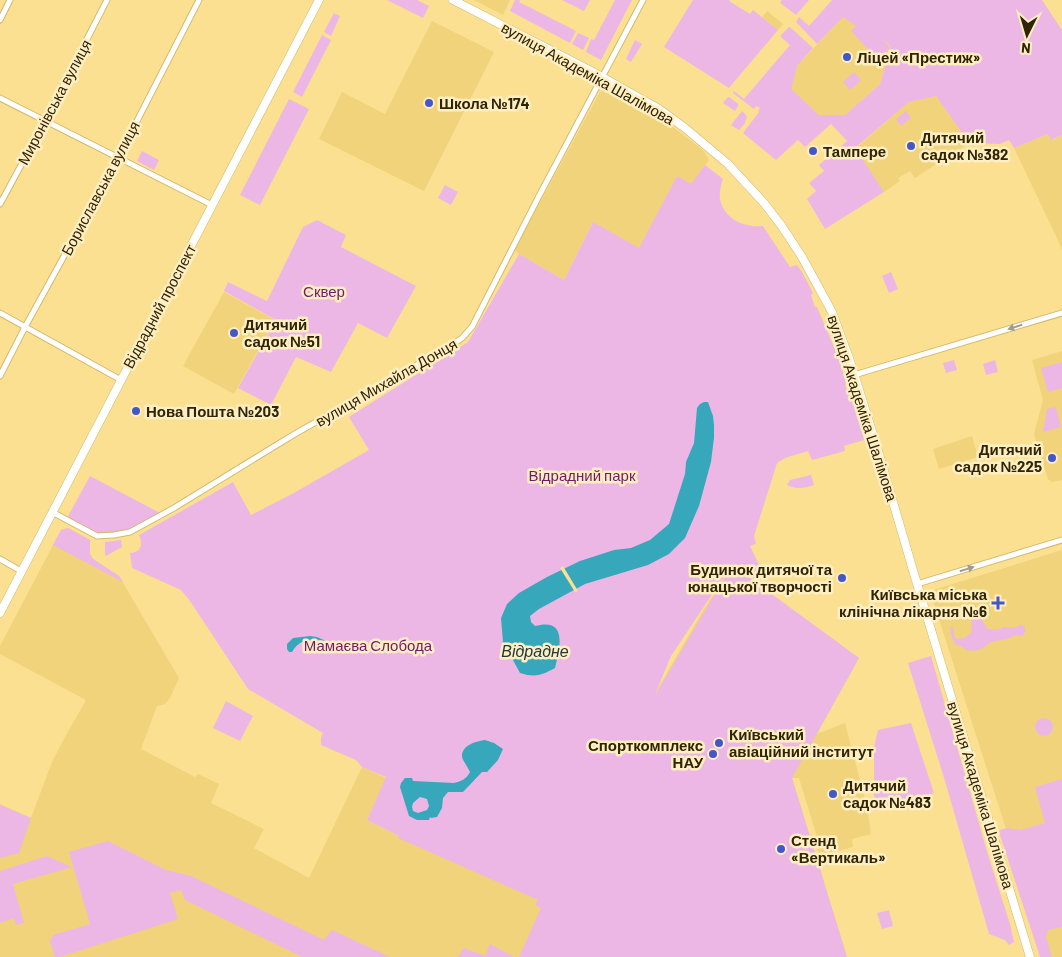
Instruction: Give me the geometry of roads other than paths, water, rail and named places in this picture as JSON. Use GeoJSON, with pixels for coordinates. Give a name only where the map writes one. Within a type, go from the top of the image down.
{"type":"FeatureCollection","features":[{"type":"Feature","properties":{"kind":"street"},"geometry":{"type":"LineString","coordinates":[[0,20],[10,0]]}},
{"type":"Feature","properties":{"kind":"street","name":"Миронівська вулиця"},"geometry":{"type":"LineString","coordinates":[[0,204],[107,0]]}},
{"type":"Feature","properties":{"kind":"street","name":"Бориславська вулиця"},"geometry":{"type":"LineString","coordinates":[[0,376],[118,158],[198,0]]}},
{"type":"Feature","properties":{"kind":"street","name":"Відрадний проспект"},"geometry":{"type":"LineString","coordinates":[[0,613],[319,0]]}},
{"type":"Feature","properties":{"kind":"street","name":"вулиця Академіка Шалімова"},"geometry":{"type":"LineString","coordinates":[[453,0],[603,76]]}},
{"type":"Feature","properties":{"kind":"street","name":"вулиця Академіка Шалімова"},"geometry":{"type":"LineString","coordinates":[[460,0],[660,106],[699,134],[740,172],[772,208],[819,279],[847,344],[1030,957]]}},
{"type":"Feature","properties":{"kind":"street","name":"вулиця Михайла Донця"},"geometry":{"type":"LineString","coordinates":[[52,512],[97,536],[130,532],[174,508],[293,435],[462,338],[472,327],[643,0]]}},
{"type":"Feature","properties":{"kind":"street"},"geometry":{"type":"LineString","coordinates":[[0,98],[212,205]]}},
{"type":"Feature","properties":{"kind":"street"},"geometry":{"type":"LineString","coordinates":[[0,313],[121,380]]}},
{"type":"Feature","properties":{"kind":"street"},"geometry":{"type":"LineString","coordinates":[[855,374],[1062,313]]}},
{"type":"Feature","properties":{"kind":"street"},"geometry":{"type":"LineString","coordinates":[[918,584],[1062,540]]}},
{"type":"Feature","properties":{"kind":"street"},"geometry":{"type":"LineString","coordinates":[[0,559],[22,571]]}},
{"type":"Feature","properties":{"kind":"street","name":"вулиця Академіка Шалімова"},"geometry":{"type":"LineString","coordinates":[[918,584],[1034,957]]}},
{"type":"Feature","properties":{"kind":"water","name":"Відрадне"},"geometry":{"type":"Polygon","coordinates":[[[704,402],[708,402],[713,416],[714,438],[711,462],[699,506],[685,538],[669,554],[648,565],[585,584],[539,609],[530,616],[531,622],[535,626],[546,624],[553,626],[557,630],[560,644],[559,652],[555,668],[538,675],[520,673],[503,642],[501,618],[507,604],[519,593],[547,577],[580,561],[614,550],[631,548],[650,540],[669,524],[685,474],[686,462],[694,443],[697,408],[704,402]]]}},
{"type":"Feature","properties":{"kind":"water"},"geometry":{"type":"Polygon","coordinates":[[[310,636],[326,641],[307,640],[295,647],[292,652],[289,652],[287,649],[287,644],[293,638],[310,636]]]}},
{"type":"Feature","properties":{"kind":"water"},"geometry":{"type":"Polygon","coordinates":[[[485,740],[503,749],[498,760],[487,772],[482,772],[463,792],[448,792],[443,798],[442,808],[437,817],[430,817],[429,820],[417,820],[409,816],[400,787],[405,778],[412,778],[413,781],[454,783],[462,780],[470,772],[462,758],[464,749],[471,744],[485,740]],[[420,797],[413,803],[413,811],[418,813],[427,810],[429,806],[427,799],[420,797]]]}},
{"type":"Feature","properties":{"kind":"place","name":"Ліцей «Престиж»"},"geometry":{"type":"Point","coordinates":[847,57]}},
{"type":"Feature","properties":{"kind":"place","name":"Школа №174"},"geometry":{"type":"Point","coordinates":[429,103]}},
{"type":"Feature","properties":{"kind":"place","name":"Дитячий садок №382"},"geometry":{"type":"Point","coordinates":[911,146]}},
{"type":"Feature","properties":{"kind":"place","name":"Тампере"},"geometry":{"type":"Point","coordinates":[813,151]}},
{"type":"Feature","properties":{"kind":"place","name":"Дитячий садок №51"},"geometry":{"type":"Point","coordinates":[234,333]}},
{"type":"Feature","properties":{"kind":"place","name":"Нова Пошта №203"},"geometry":{"type":"Point","coordinates":[136,411]}},
{"type":"Feature","properties":{"kind":"place","name":"Дитячий садок №225"},"geometry":{"type":"Point","coordinates":[1052,458]}},
{"type":"Feature","properties":{"kind":"place","name":"Будинок дитячої та юнацької творчості"},"geometry":{"type":"Point","coordinates":[842,578]}},
{"type":"Feature","properties":{"kind":"place","name":"Київська міська клінічна лікарня №6"},"geometry":{"type":"Point","coordinates":[998,603]}},
{"type":"Feature","properties":{"kind":"place","name":"Київський авіаційний інститут"},"geometry":{"type":"Point","coordinates":[719,743]}},
{"type":"Feature","properties":{"kind":"place","name":"Спорткомплекс НАУ"},"geometry":{"type":"Point","coordinates":[713,754]}},
{"type":"Feature","properties":{"kind":"place","name":"Дитячий садок №483"},"geometry":{"type":"Point","coordinates":[833,794]}},
{"type":"Feature","properties":{"kind":"place","name":"Стенд «Вертикаль»"},"geometry":{"type":"Point","coordinates":[781,849]}},
{"type":"Feature","properties":{"kind":"park label","name":"Сквер"},"geometry":{"type":"Point","coordinates":[324,291]}},
{"type":"Feature","properties":{"kind":"park label","name":"Відрадний парк"},"geometry":{"type":"Point","coordinates":[582,475]}},
{"type":"Feature","properties":{"kind":"park label","name":"Мамаєва Слобода"},"geometry":{"type":"Point","coordinates":[368,645]}}]}
